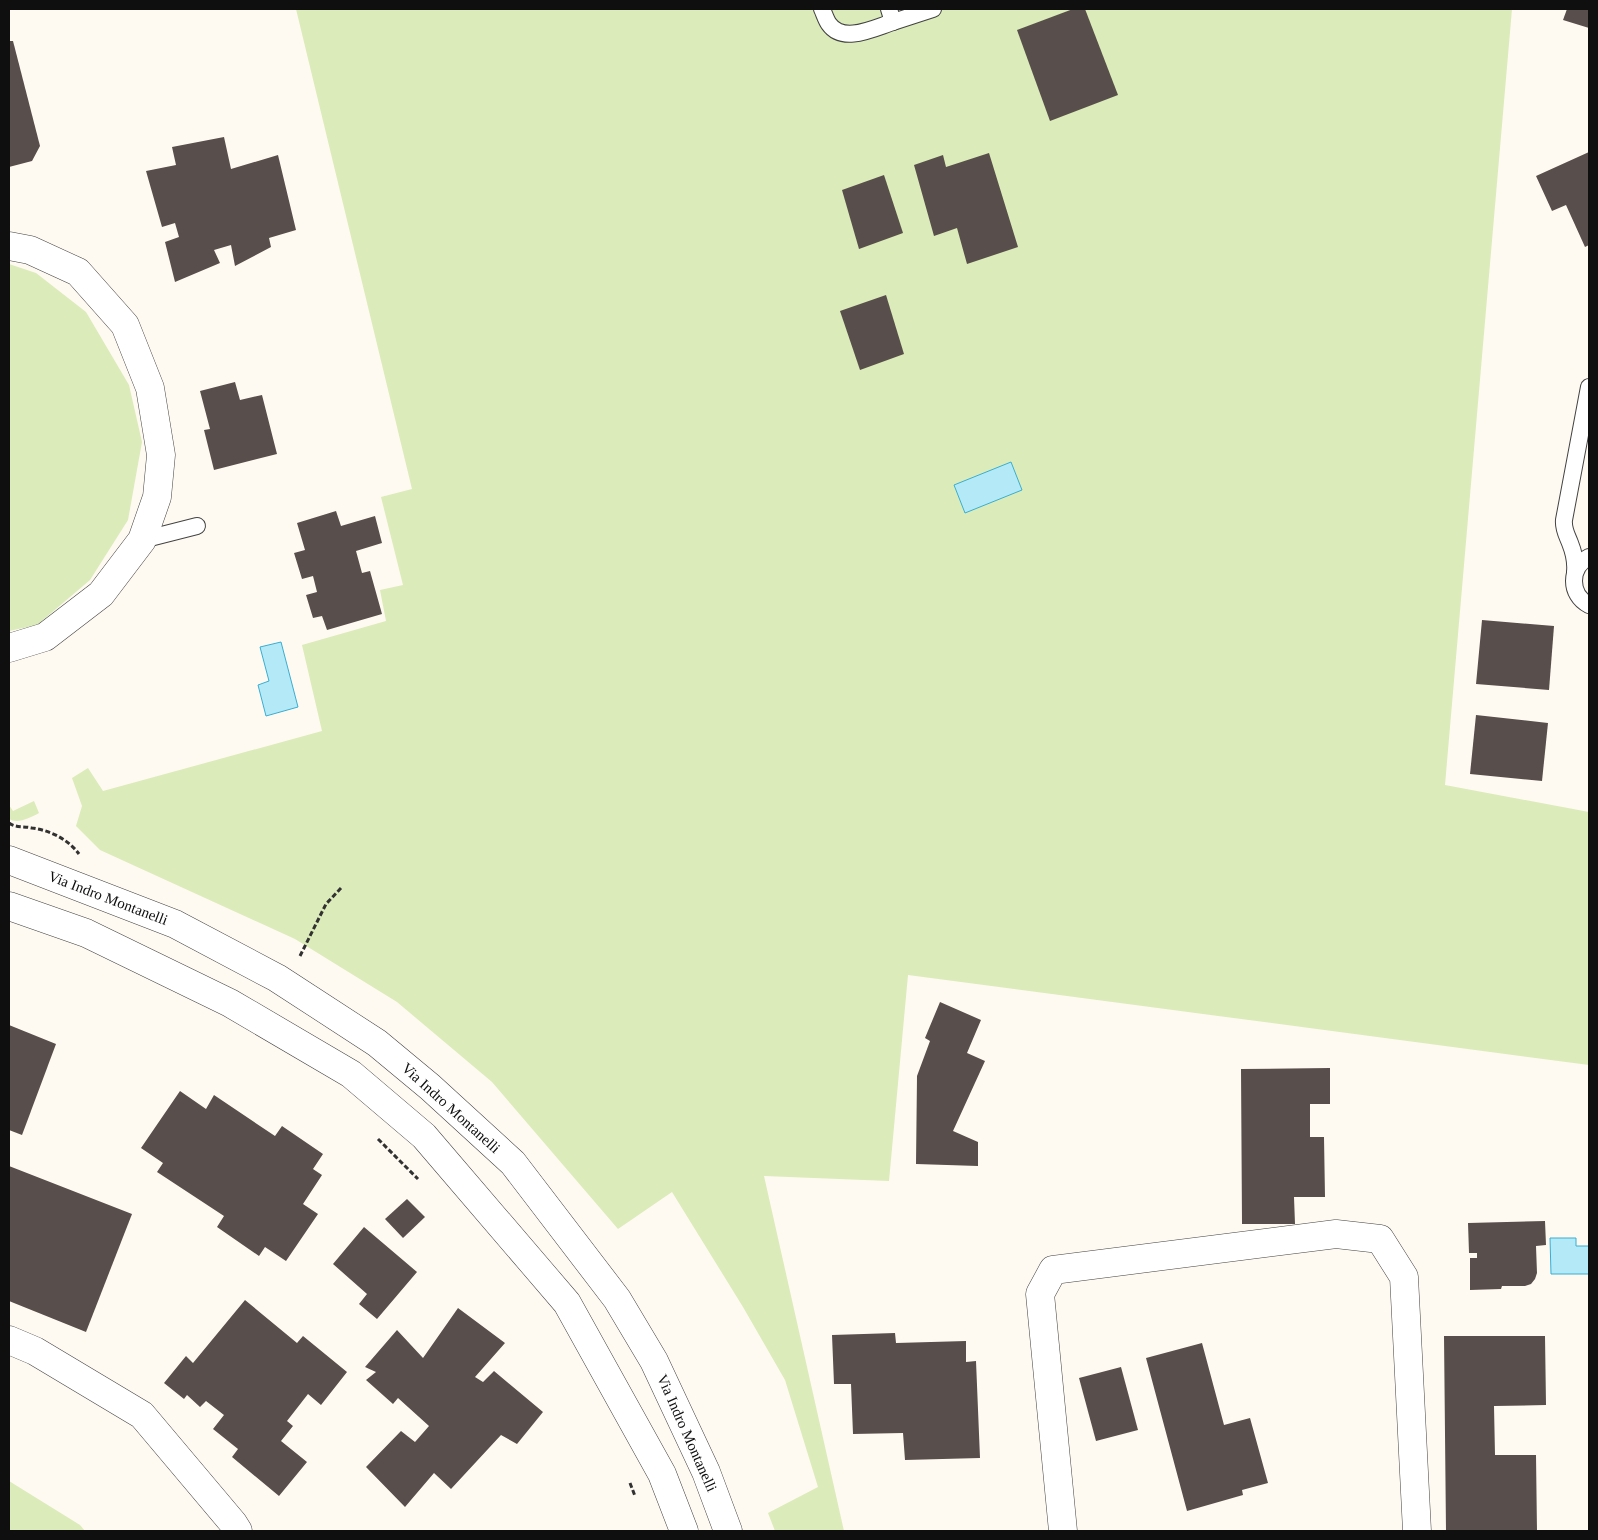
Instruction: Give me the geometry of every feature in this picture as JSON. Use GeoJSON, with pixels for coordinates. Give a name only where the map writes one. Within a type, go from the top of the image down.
{"type":"FeatureCollection","features":[{"type":"Feature","properties":{"kind":"street"},"geometry":{"type":"LineString","coordinates":[[9,246],[30,250],[78,272],[125,325],[150,388],[161,455],[157,497],[142,540],[101,594],[45,637],[9,648]]}},
{"type":"Feature","properties":{"kind":"street","name":"Via Indro Montanelli"},"geometry":{"type":"LineString","coordinates":[[9,860],[175,924],[277,978],[377,1043],[430,1087],[513,1163],[617,1299],[654,1361],[706,1472],[728,1531]]}},
{"type":"Feature","properties":{"kind":"street"},"geometry":{"type":"LineString","coordinates":[[9,906],[86,932],[230,1002],[351,1074],[424,1136],[567,1302],[662,1474],[684,1531]]}},
{"type":"Feature","properties":{"kind":"street"},"geometry":{"type":"LineString","coordinates":[[1064,1531],[1040,1294],[1053,1270],[1336,1234],[1380,1239],[1404,1277],[1417,1531]]}},
{"type":"Feature","properties":{"kind":"street"},"geometry":{"type":"LineString","coordinates":[[9,1340],[35,1351],[142,1415],[238,1531]]}},
{"type":"Feature","properties":{"kind":"lane"},"geometry":{"type":"LineString","coordinates":[[822,9],[829,24],[839,33],[852,34],[891,16],[933,9]]}},
{"type":"Feature","properties":{"kind":"lane"},"geometry":{"type":"LineString","coordinates":[[1576,572],[1574,554],[1564,526],[1564,513],[1589,387]]}},
{"type":"Feature","properties":{"kind":"lane"},"geometry":{"type":"LineString","coordinates":[[142,540],[197,526]]}},
{"type":"Feature","properties":{"kind":"lane"},"geometry":{"type":"LineString","coordinates":[[1567,536],[1579,549],[1589,553]]}},
{"type":"Feature","properties":{"kind":"lane"},"geometry":{"type":"LineString","coordinates":[[1589,557],[1580,564],[1574,581],[1575,590],[1580,598],[1589,605]]}},
{"type":"Feature","properties":{"kind":"path"},"geometry":{"type":"LineString","coordinates":[[298,962],[326,904],[342,887]]}},
{"type":"Feature","properties":{"kind":"path"},"geometry":{"type":"LineString","coordinates":[[372,1134],[425,1186]]}},
{"type":"Feature","properties":{"kind":"path"},"geometry":{"type":"LineString","coordinates":[[627,1476],[638,1502]]}},
{"type":"Feature","properties":{"kind":"green space"},"geometry":{"type":"Polygon","coordinates":[[[296,9],[1512,9],[1445,785],[1589,812],[1589,1065],[908,975],[889,1181],[764,1176],[844,1531],[775,1531],[768,1513],[818,1487],[785,1380],[743,1307],[672,1192],[618,1229],[492,1082],[397,1002],[295,939],[100,850],[76,826],[82,806],[72,778],[88,768],[103,791],[322,731],[302,645],[386,621],[380,590],[403,585],[381,497],[412,489],[296,9]]]}},
{"type":"Feature","properties":{"kind":"green space"},"geometry":{"type":"Polygon","coordinates":[[[9,264],[36,273],[86,312],[129,385],[142,442],[128,520],[90,580],[37,625],[9,631],[9,264]]]}},
{"type":"Feature","properties":{"kind":"green space"},"geometry":{"type":"Polygon","coordinates":[[[34,801],[39,813],[20,821],[9,819],[9,805],[13,811],[34,801]]]}},
{"type":"Feature","properties":{"kind":"green space"},"geometry":{"type":"Polygon","coordinates":[[[9,1481],[80,1525],[85,1531],[9,1531],[9,1481]]]}},
{"type":"Feature","properties":{"kind":"water"},"geometry":{"type":"Polygon","coordinates":[[[1011,462],[1022,490],[965,513],[954,485],[1011,462]]]}},
{"type":"Feature","properties":{"kind":"water"},"geometry":{"type":"Polygon","coordinates":[[[281,642],[298,707],[266,716],[258,685],[269,681],[260,647],[281,642]]]}},
{"type":"Feature","properties":{"kind":"water"},"geometry":{"type":"Polygon","coordinates":[[[1550,1238],[1576,1238],[1576,1246],[1589,1246],[1589,1274],[1551,1274],[1550,1238]]]}},
{"type":"Feature","properties":{"kind":"building"},"geometry":{"type":"Polygon","coordinates":[[[1073,9],[1085,9],[1118,95],[1050,121],[1017,30],[1073,9]]]}},
{"type":"Feature","properties":{"kind":"building"},"geometry":{"type":"Polygon","coordinates":[[[1567,9],[1589,9],[1589,28],[1563,20],[1567,9]]]}},
{"type":"Feature","properties":{"kind":"building"},"geometry":{"type":"Polygon","coordinates":[[[9,41],[13,41],[40,146],[32,161],[9,167],[9,41]]]}},
{"type":"Feature","properties":{"kind":"building"},"geometry":{"type":"Polygon","coordinates":[[[224,137],[231,169],[278,155],[296,230],[269,238],[271,247],[235,266],[231,245],[214,250],[220,263],[175,282],[165,242],[179,237],[175,223],[162,227],[146,171],[176,165],[172,147],[224,137]]]}},
{"type":"Feature","properties":{"kind":"building"},"geometry":{"type":"Polygon","coordinates":[[[1589,152],[1589,245],[1585,247],[1566,205],[1552,211],[1536,176],[1589,152]]]}},
{"type":"Feature","properties":{"kind":"building"},"geometry":{"type":"Polygon","coordinates":[[[989,153],[1018,247],[967,264],[957,228],[934,236],[914,165],[943,155],[946,167],[989,153]]]}},
{"type":"Feature","properties":{"kind":"building"},"geometry":{"type":"Polygon","coordinates":[[[884,175],[903,233],[859,249],[842,190],[884,175]]]}},
{"type":"Feature","properties":{"kind":"building"},"geometry":{"type":"Polygon","coordinates":[[[886,295],[904,354],[860,370],[840,311],[886,295]]]}},
{"type":"Feature","properties":{"kind":"building"},"geometry":{"type":"Polygon","coordinates":[[[235,382],[240,400],[262,395],[277,454],[214,470],[204,430],[210,429],[200,391],[235,382]]]}},
{"type":"Feature","properties":{"kind":"building"},"geometry":{"type":"Polygon","coordinates":[[[336,511],[341,526],[375,516],[382,543],[356,551],[362,573],[370,571],[382,614],[327,630],[322,616],[313,618],[306,595],[317,592],[313,576],[302,579],[294,553],[305,550],[297,523],[336,511]]]}},
{"type":"Feature","properties":{"kind":"building"},"geometry":{"type":"Polygon","coordinates":[[[1482,620],[1554,626],[1549,690],[1476,684],[1482,620]]]}},
{"type":"Feature","properties":{"kind":"building"},"geometry":{"type":"Polygon","coordinates":[[[1476,715],[1548,723],[1542,781],[1470,774],[1476,715]]]}},
{"type":"Feature","properties":{"kind":"building"},"geometry":{"type":"Polygon","coordinates":[[[940,1002],[981,1020],[967,1053],[985,1061],[953,1131],[978,1142],[978,1166],[916,1164],[917,1076],[930,1041],[925,1038],[940,1002]]]}},
{"type":"Feature","properties":{"kind":"building"},"geometry":{"type":"Polygon","coordinates":[[[9,1025],[56,1044],[22,1135],[9,1130],[9,1025]]]}},
{"type":"Feature","properties":{"kind":"building"},"geometry":{"type":"Polygon","coordinates":[[[1330,1068],[1330,1104],[1310,1104],[1310,1137],[1324,1137],[1325,1197],[1294,1197],[1295,1224],[1242,1224],[1241,1069],[1330,1068]]]}},
{"type":"Feature","properties":{"kind":"building"},"geometry":{"type":"Polygon","coordinates":[[[180,1091],[206,1109],[214,1095],[275,1136],[282,1126],[323,1154],[313,1169],[322,1175],[303,1204],[318,1214],[286,1261],[265,1247],[259,1256],[217,1227],[224,1216],[157,1172],[163,1163],[141,1148],[180,1091]]]}},
{"type":"Feature","properties":{"kind":"building"},"geometry":{"type":"Polygon","coordinates":[[[9,1166],[132,1214],[86,1332],[9,1301],[9,1166]]]}},
{"type":"Feature","properties":{"kind":"building"},"geometry":{"type":"Polygon","coordinates":[[[407,1199],[425,1217],[403,1238],[385,1219],[407,1199]]]}},
{"type":"Feature","properties":{"kind":"building"},"geometry":{"type":"Polygon","coordinates":[[[1545,1221],[1546,1245],[1536,1246],[1537,1273],[1531,1284],[1525,1286],[1502,1286],[1501,1289],[1470,1290],[1470,1258],[1477,1258],[1477,1253],[1469,1253],[1468,1223],[1545,1221]]]}},
{"type":"Feature","properties":{"kind":"building"},"geometry":{"type":"Polygon","coordinates":[[[364,1227],[417,1272],[377,1319],[359,1304],[367,1294],[333,1264],[364,1227]]]}},
{"type":"Feature","properties":{"kind":"building"},"geometry":{"type":"Polygon","coordinates":[[[245,1300],[297,1343],[303,1336],[347,1372],[321,1405],[308,1394],[287,1421],[293,1426],[281,1441],[307,1462],[279,1496],[232,1457],[238,1449],[213,1429],[224,1415],[206,1401],[200,1407],[187,1395],[184,1399],[164,1383],[186,1356],[193,1363],[245,1300]]]}},
{"type":"Feature","properties":{"kind":"building"},"geometry":{"type":"Polygon","coordinates":[[[458,1308],[505,1343],[475,1377],[483,1382],[494,1371],[543,1412],[517,1444],[501,1435],[451,1489],[434,1473],[405,1507],[366,1467],[401,1431],[415,1442],[429,1426],[398,1398],[393,1404],[366,1380],[376,1372],[365,1367],[397,1330],[423,1358],[458,1308]]]}},
{"type":"Feature","properties":{"kind":"building"},"geometry":{"type":"Polygon","coordinates":[[[895,1333],[896,1343],[966,1341],[966,1362],[976,1361],[980,1458],[905,1460],[903,1433],[853,1434],[851,1384],[834,1384],[832,1335],[895,1333]]]}},
{"type":"Feature","properties":{"kind":"building"},"geometry":{"type":"Polygon","coordinates":[[[1444,1336],[1545,1336],[1546,1405],[1494,1406],[1495,1455],[1536,1455],[1537,1531],[1446,1531],[1444,1336]]]}},
{"type":"Feature","properties":{"kind":"building"},"geometry":{"type":"Polygon","coordinates":[[[1202,1343],[1224,1425],[1250,1418],[1268,1483],[1242,1490],[1243,1495],[1187,1511],[1146,1358],[1202,1343]]]}},
{"type":"Feature","properties":{"kind":"building"},"geometry":{"type":"Polygon","coordinates":[[[1121,1367],[1138,1430],[1096,1441],[1079,1378],[1121,1367]]]}}]}
